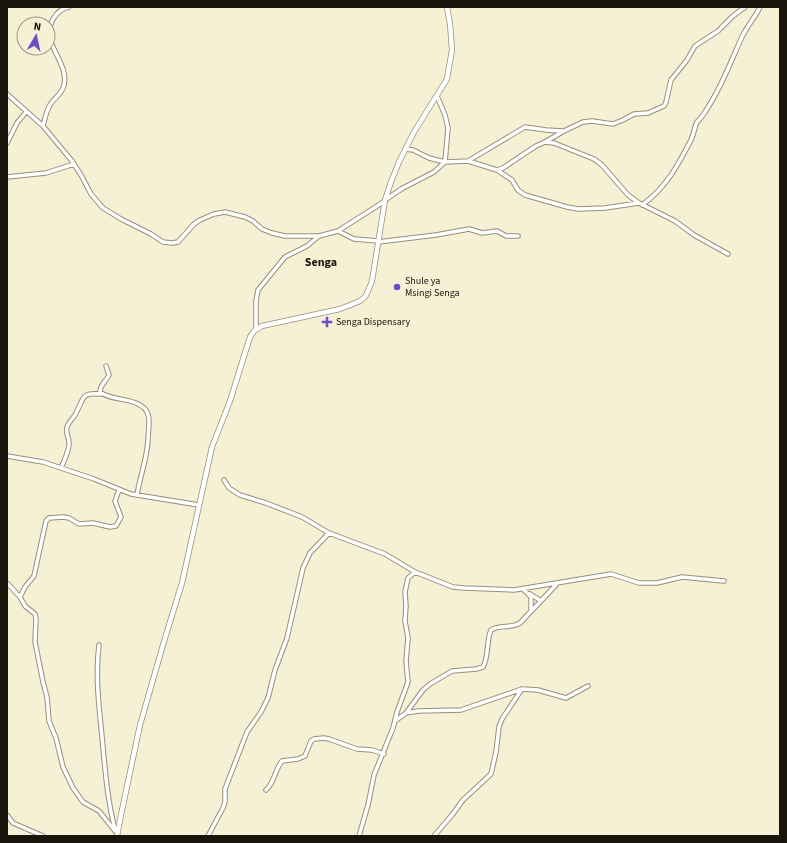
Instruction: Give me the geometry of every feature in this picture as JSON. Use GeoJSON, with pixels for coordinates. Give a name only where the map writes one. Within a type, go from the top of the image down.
{"type":"FeatureCollection","features":[{"type":"Feature","properties":{"kind":"street"},"geometry":{"type":"LineString","coordinates":[[60,7],[67,7]]}},
{"type":"Feature","properties":{"kind":"street"},"geometry":{"type":"LineString","coordinates":[[43,126],[49,106],[64,86],[64,77],[50,39],[50,34],[53,18],[67,7]]}},
{"type":"Feature","properties":{"kind":"street"},"geometry":{"type":"LineString","coordinates":[[117,836],[140,725],[182,583],[199,504],[217,432],[230,401],[250,338],[256,329],[262,326],[340,309],[360,301],[365,297],[371,286],[385,201],[391,182],[405,149],[422,118],[447,79],[452,50],[447,7]]}},
{"type":"Feature","properties":{"kind":"street"},"geometry":{"type":"LineString","coordinates":[[497,170],[503,168],[524,153],[584,122],[588,121],[608,124],[619,122],[634,114],[648,113],[664,106],[671,80],[696,46],[714,34],[745,7]]}},
{"type":"Feature","properties":{"kind":"street"},"geometry":{"type":"LineString","coordinates":[[405,149],[413,150],[429,158],[445,162],[468,161],[497,170],[512,180],[518,190],[525,195],[568,207],[578,209],[605,208],[640,204],[650,199],[677,167],[692,138],[694,127],[708,107],[742,37],[760,7]]}},
{"type":"Feature","properties":{"kind":"street"},"geometry":{"type":"LineString","coordinates":[[7,94],[43,126],[74,164],[91,194],[103,208],[121,220],[151,234],[163,242],[172,243],[178,242],[194,224],[200,220],[214,214],[225,212],[245,217],[253,221],[262,229],[285,236],[319,236],[338,231],[403,188],[434,172],[445,162],[448,128],[445,115],[437,96]]}},
{"type":"Feature","properties":{"kind":"street"},"geometry":{"type":"LineString","coordinates":[[7,143],[17,123],[26,112]]}},
{"type":"Feature","properties":{"kind":"street"},"geometry":{"type":"LineString","coordinates":[[468,161],[525,126],[546,130],[564,131]]}},
{"type":"Feature","properties":{"kind":"street"},"geometry":{"type":"LineString","coordinates":[[546,142],[567,147],[594,160],[602,165],[628,195],[640,204],[674,221],[694,235],[728,254]]}},
{"type":"Feature","properties":{"kind":"street"},"geometry":{"type":"LineString","coordinates":[[7,177],[46,173],[74,164]]}},
{"type":"Feature","properties":{"kind":"street"},"geometry":{"type":"LineString","coordinates":[[338,231],[354,239],[378,242],[436,235],[469,229],[482,233],[497,231],[506,236],[518,236]]}},
{"type":"Feature","properties":{"kind":"street"},"geometry":{"type":"LineString","coordinates":[[256,329],[256,301],[258,290],[285,257],[307,246],[319,236]]}},
{"type":"Feature","properties":{"kind":"street"},"geometry":{"type":"LineString","coordinates":[[102,394],[100,392],[100,387],[109,375],[106,366]]}},
{"type":"Feature","properties":{"kind":"street"},"geometry":{"type":"LineString","coordinates":[[61,468],[70,444],[66,431],[67,426],[78,411],[81,400],[89,394],[94,393],[137,403],[145,408],[150,420],[147,450],[137,495]]}},
{"type":"Feature","properties":{"kind":"street"},"geometry":{"type":"LineString","coordinates":[[7,456],[30,459],[61,468],[94,478],[120,490],[137,495],[199,504]]}},
{"type":"Feature","properties":{"kind":"street"},"geometry":{"type":"LineString","coordinates":[[224,480],[229,488],[240,495],[302,517],[329,533],[385,554],[415,572],[458,588],[497,590],[523,589],[611,574],[639,583],[657,583],[682,577],[724,581]]}},
{"type":"Feature","properties":{"kind":"street"},"geometry":{"type":"LineString","coordinates":[[20,597],[25,587],[34,576],[46,521],[49,518],[63,517],[69,518],[79,524],[93,523],[110,527],[116,526],[121,517],[115,501],[120,490]]}},
{"type":"Feature","properties":{"kind":"street"},"geometry":{"type":"LineString","coordinates":[[208,836],[223,808],[225,802],[225,789],[248,732],[268,698],[275,670],[287,638],[293,609],[301,584],[303,568],[310,553],[329,533]]}},
{"type":"Feature","properties":{"kind":"street"},"geometry":{"type":"LineString","coordinates":[[360,836],[374,775],[384,754],[408,682],[406,661],[408,638],[405,621],[405,592],[408,578],[415,572]]}},
{"type":"Feature","properties":{"kind":"street"},"geometry":{"type":"LineString","coordinates":[[7,583],[20,597],[25,606],[35,614],[35,642],[47,697],[49,721],[56,738],[63,766],[73,788],[82,802],[100,812],[115,831]]}},
{"type":"Feature","properties":{"kind":"street"},"geometry":{"type":"LineString","coordinates":[[394,722],[406,713],[423,690],[430,684],[452,671],[483,667],[486,658],[490,630],[495,627],[515,626],[520,623],[556,584]]}},
{"type":"Feature","properties":{"kind":"street"},"geometry":{"type":"LineString","coordinates":[[523,589],[541,601]]}},
{"type":"Feature","properties":{"kind":"street"},"geometry":{"type":"LineString","coordinates":[[529,594],[532,600],[531,610]]}},
{"type":"Feature","properties":{"kind":"street"},"geometry":{"type":"LineString","coordinates":[[99,645],[97,660],[99,713],[106,780],[117,836]]}},
{"type":"Feature","properties":{"kind":"street"},"geometry":{"type":"LineString","coordinates":[[406,713],[433,710],[461,710],[522,689],[543,691],[566,698],[588,686]]}},
{"type":"Feature","properties":{"kind":"street"},"geometry":{"type":"LineString","coordinates":[[434,836],[463,800],[491,774],[501,723],[522,689]]}},
{"type":"Feature","properties":{"kind":"street"},"geometry":{"type":"LineString","coordinates":[[266,790],[271,786],[282,761],[298,759],[305,756],[311,741],[314,739],[329,739],[357,749],[372,750],[384,754]]}},
{"type":"Feature","properties":{"kind":"street"},"geometry":{"type":"LineString","coordinates":[[7,815],[13,823],[43,836]]}},
{"type":"Feature","properties":{"kind":"place","name":"Shule ya Msingi Senga"},"geometry":{"type":"Point","coordinates":[397,287]}},
{"type":"Feature","properties":{"kind":"place","name":"Senga Dispensary"},"geometry":{"type":"Point","coordinates":[327,322]}},
{"type":"Feature","properties":{"kind":"district","name":"Senga"},"geometry":{"type":"Point","coordinates":[321,262]}}]}
